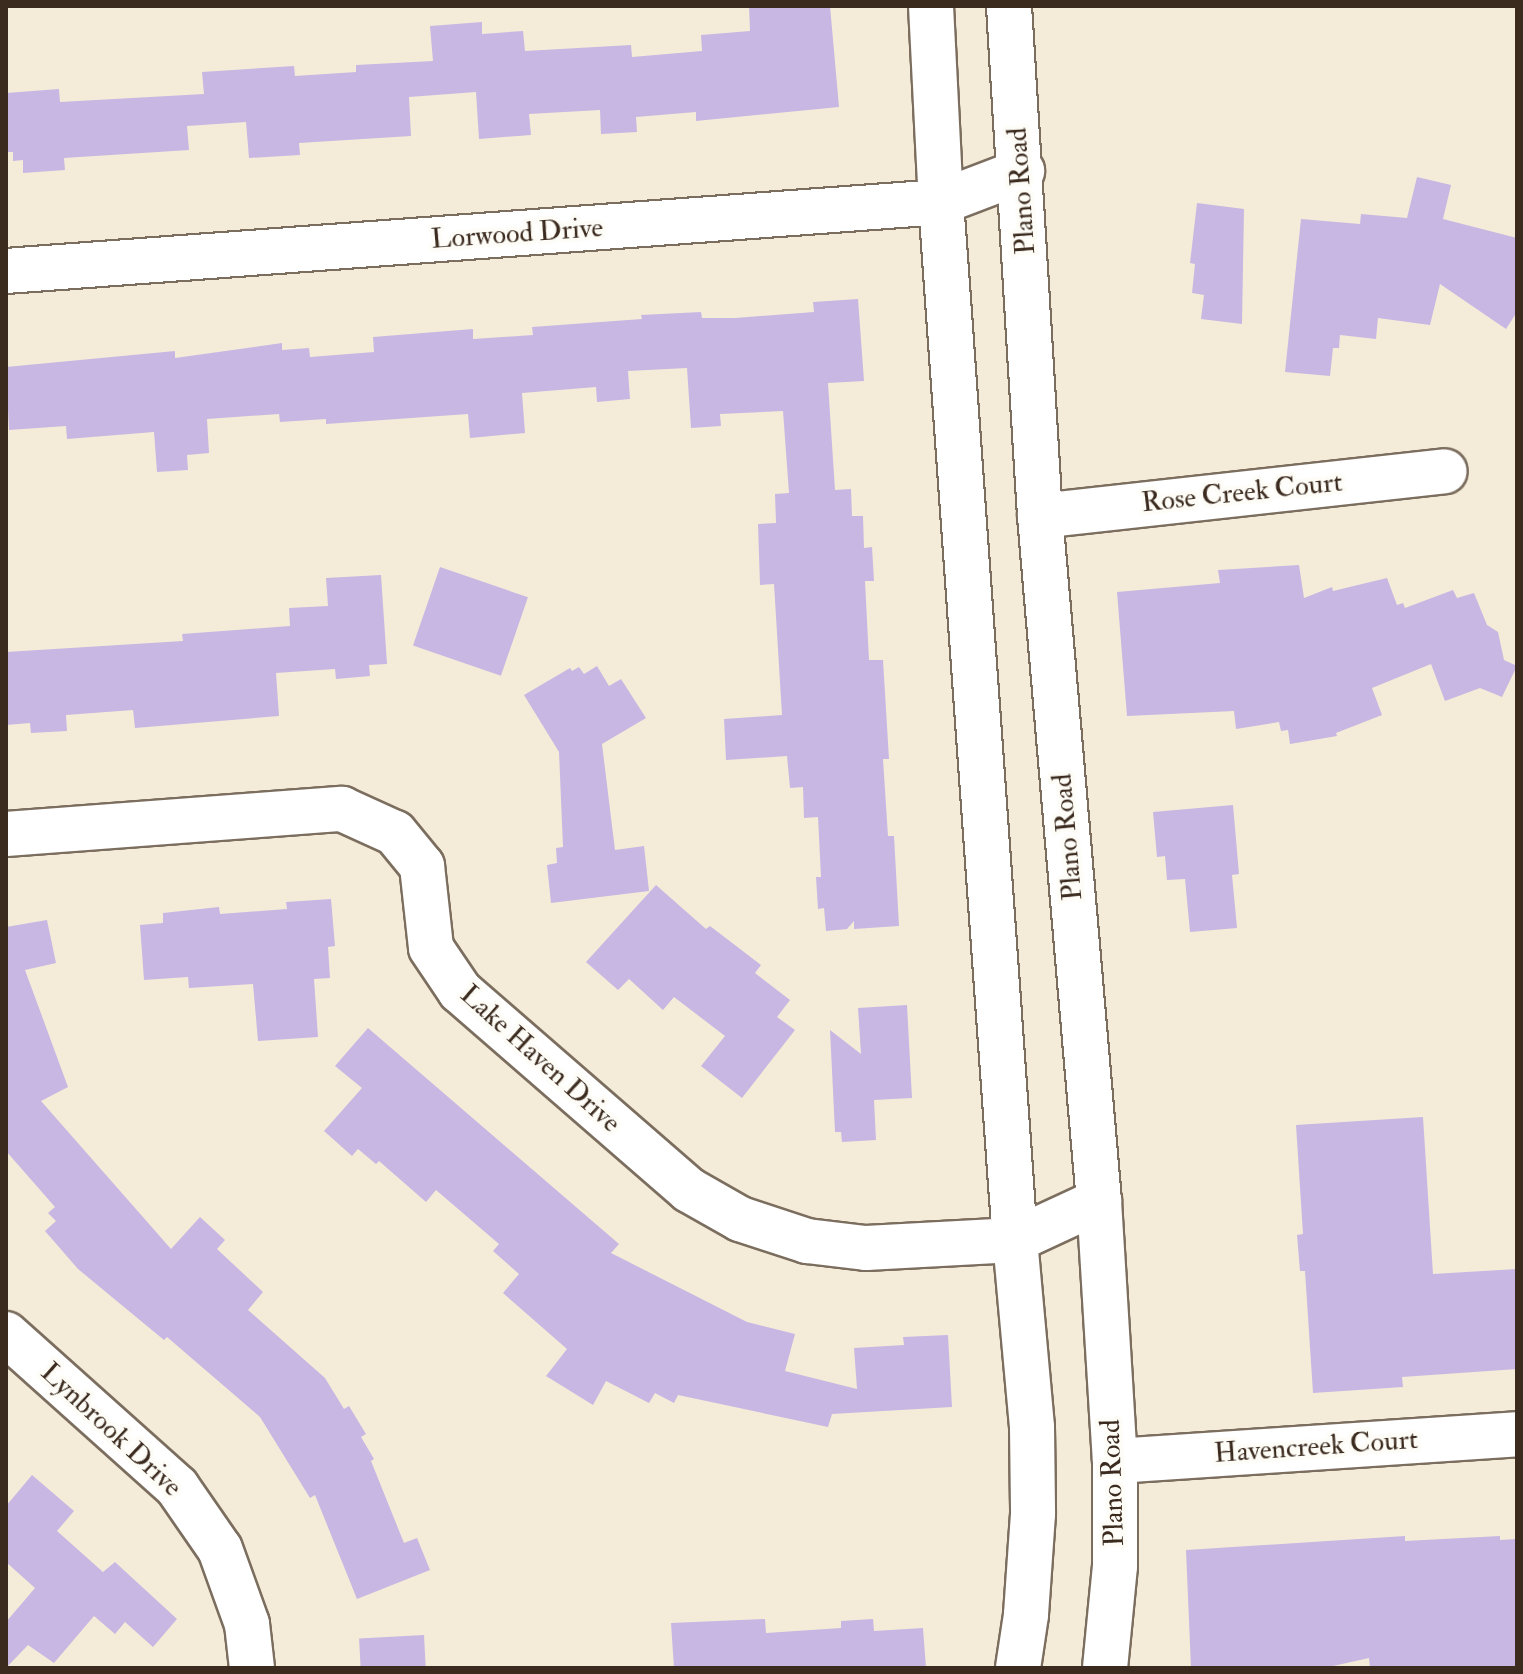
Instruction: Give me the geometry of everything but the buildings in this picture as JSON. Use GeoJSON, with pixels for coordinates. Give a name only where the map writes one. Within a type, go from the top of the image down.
{"type":"FeatureCollection","features":[{"type":"Feature","properties":{"kind":"street"},"geometry":{"type":"LineString","coordinates":[[931,6],[941,202],[1015,1240],[1032,1427],[1033,1514],[1026,1615],[1018,1668]]}},
{"type":"Feature","properties":{"kind":"street","name":"Plano Road"},"geometry":{"type":"LineString","coordinates":[[1009,6],[1022,171],[1040,516],[1099,1201],[1115,1461],[1115,1566],[1105,1668]]}},
{"type":"Feature","properties":{"kind":"street","name":"Lorwood Drive"},"geometry":{"type":"LineString","coordinates":[[6,271],[941,202],[1022,171]]}},
{"type":"Feature","properties":{"kind":"street","name":"Rose Creek Court"},"geometry":{"type":"LineString","coordinates":[[1040,516],[1445,471]]}},
{"type":"Feature","properties":{"kind":"street","name":"Lake Haven Drive"},"geometry":{"type":"LineString","coordinates":[[6,834],[342,809],[395,833],[422,866],[431,948],[460,991],[689,1190],[740,1219],[807,1241],[866,1248],[1015,1240],[1099,1201]]}},
{"type":"Feature","properties":{"kind":"street","name":"Lynbrook Drive"},"geometry":{"type":"LineString","coordinates":[[6,1334],[177,1487],[220,1549],[247,1624],[252,1668]]}},
{"type":"Feature","properties":{"kind":"street","name":"Havencreek Court"},"geometry":{"type":"LineString","coordinates":[[1115,1461],[1517,1434]]}}]}
